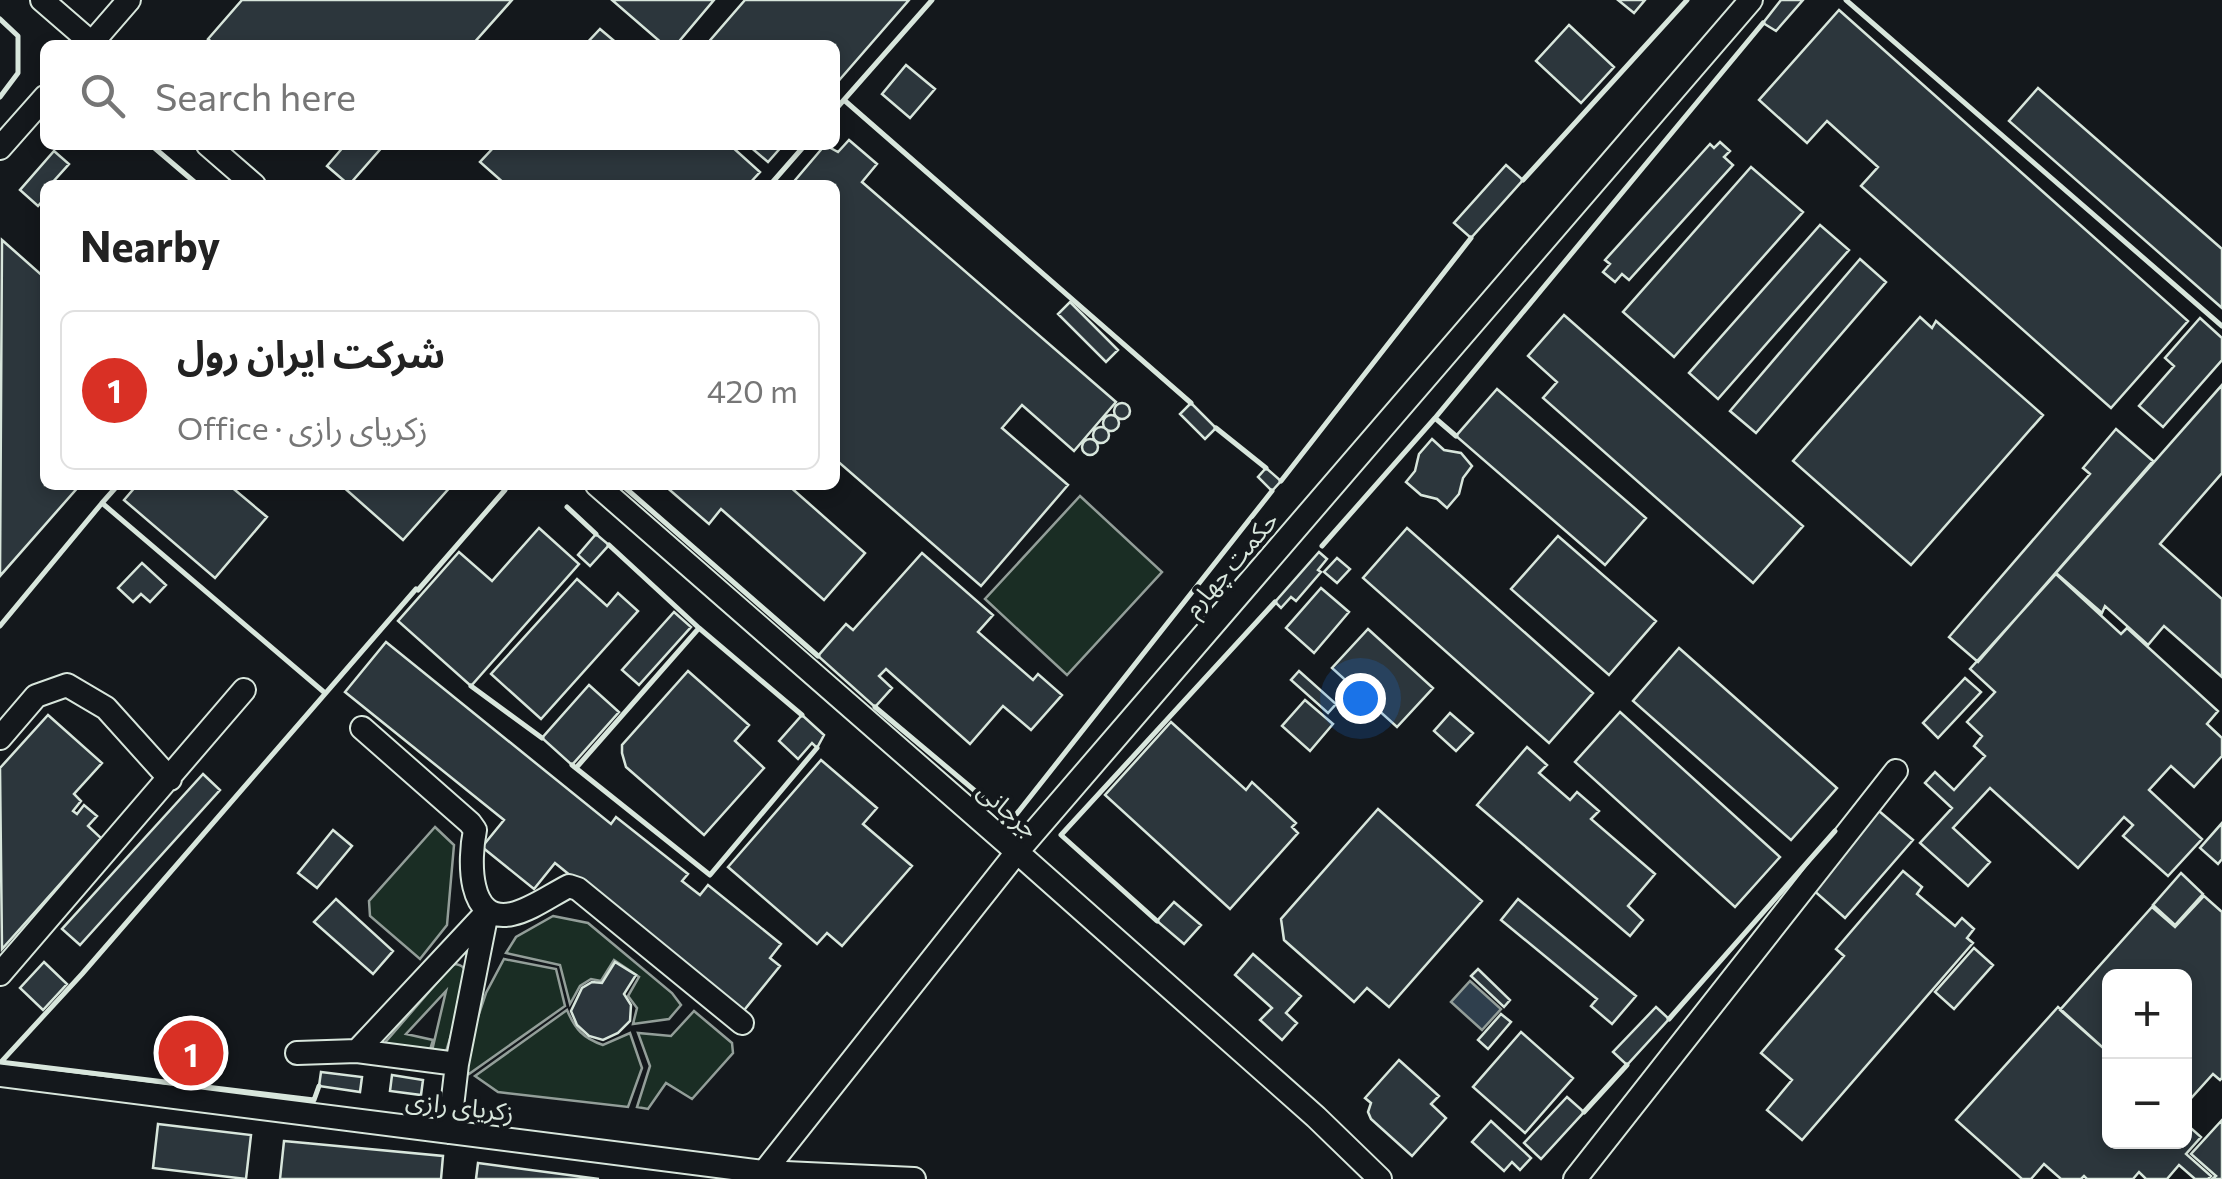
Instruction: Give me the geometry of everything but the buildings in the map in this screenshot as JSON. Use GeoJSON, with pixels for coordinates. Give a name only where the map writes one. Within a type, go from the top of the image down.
{"type":"FeatureCollection","features":[{"type":"Feature","properties":{"kind":"street"},"geometry":{"type":"LineString","coordinates":[[42,0],[87,40]]}},
{"type":"Feature","properties":{"kind":"street"},"geometry":{"type":"LineString","coordinates":[[95,40],[130,0]]}},
{"type":"Feature","properties":{"kind":"street","name":"حکمت چهارم"},"geometry":{"type":"LineString","coordinates":[[764,1172],[1017,852],[1752,0]]}},
{"type":"Feature","properties":{"kind":"street"},"geometry":{"type":"LineString","coordinates":[[0,148],[40,102]]}},
{"type":"Feature","properties":{"kind":"street"},"geometry":{"type":"LineString","coordinates":[[214,150],[248,180]]}},
{"type":"Feature","properties":{"kind":"street","name":"جرجانی"},"geometry":{"type":"LineString","coordinates":[[603,490],[1316,1117],[1380,1179]]}},
{"type":"Feature","properties":{"kind":"street"},"geometry":{"type":"LineString","coordinates":[[0,738],[36,696],[67,684],[106,708],[170,778]]}},
{"type":"Feature","properties":{"kind":"street"},"geometry":{"type":"LineString","coordinates":[[0,974],[244,690]]}},
{"type":"Feature","properties":{"kind":"street"},"geometry":{"type":"LineString","coordinates":[[362,728],[475,830],[474,888],[487,912],[516,914],[569,886],[578,888],[742,1024]]}},
{"type":"Feature","properties":{"kind":"street"},"geometry":{"type":"LineString","coordinates":[[1575,1179],[1896,772]]}},
{"type":"Feature","properties":{"kind":"street"},"geometry":{"type":"LineString","coordinates":[[357,1051],[487,912]]}},
{"type":"Feature","properties":{"kind":"street"},"geometry":{"type":"LineString","coordinates":[[449,1132],[457,1064],[487,912]]}},
{"type":"Feature","properties":{"kind":"street"},"geometry":{"type":"LineString","coordinates":[[297,1053],[357,1051],[457,1064]]}},
{"type":"Feature","properties":{"kind":"street","name":"زکریای رازی"},"geometry":{"type":"LineString","coordinates":[[0,1075],[449,1132],[697,1171],[914,1179]]}},
{"type":"Feature","properties":{"kind":"green space"},"geometry":{"type":"Polygon","coordinates":[[[1080,496],[1162,572],[1067,675],[985,599],[1080,496]]]}},
{"type":"Feature","properties":{"kind":"green space"},"geometry":{"type":"Polygon","coordinates":[[[435,827],[454,845],[447,925],[420,959],[370,916],[369,901],[435,827]]]}},
{"type":"Feature","properties":{"kind":"green space"},"geometry":{"type":"Polygon","coordinates":[[[553,916],[588,923],[672,993],[681,1005],[669,1019],[633,1024],[637,1008],[628,996],[639,977],[614,960],[601,981],[591,979],[580,986],[570,1004],[560,965],[506,953],[516,937],[553,916]]]}},
{"type":"Feature","properties":{"kind":"green space"},"geometry":{"type":"Polygon","coordinates":[[[504,959],[556,969],[565,1006],[469,1074],[462,1065],[486,993],[504,959]]]}},
{"type":"Feature","properties":{"kind":"green space"},"geometry":{"type":"Polygon","coordinates":[[[453,964],[464,968],[468,980],[444,1058],[431,1055],[446,991],[406,1034],[433,1040],[428,1056],[382,1046],[453,964]]]}},
{"type":"Feature","properties":{"kind":"green space"},"geometry":{"type":"Polygon","coordinates":[[[567,1010],[580,1032],[603,1045],[630,1033],[642,1068],[628,1107],[498,1092],[475,1076],[567,1010]]]}},
{"type":"Feature","properties":{"kind":"green space"},"geometry":{"type":"Polygon","coordinates":[[[694,1011],[732,1043],[733,1053],[692,1099],[666,1083],[648,1109],[637,1107],[650,1066],[638,1033],[671,1036],[694,1011]]]}},
{"type":"Feature","properties":{"kind":"water"},"geometry":{"type":"Polygon","coordinates":[[[1470,981],[1501,1009],[1482,1030],[1451,1002],[1470,981]]]}},
{"type":"Feature","properties":{"kind":"wall"},"geometry":{"type":"LineString","coordinates":[[840,104],[932,0]]}},
{"type":"Feature","properties":{"kind":"wall"},"geometry":{"type":"LineString","coordinates":[[1523,180],[1687,0]]}},
{"type":"Feature","properties":{"kind":"wall"},"geometry":{"type":"LineString","coordinates":[[1846,0],[2222,326]]}},
{"type":"Feature","properties":{"kind":"wall"},"geometry":{"type":"LineString","coordinates":[[0,19],[18,36],[18,73],[0,97]]}},
{"type":"Feature","properties":{"kind":"wall"},"geometry":{"type":"LineString","coordinates":[[1435,418],[1763,23]]}},
{"type":"Feature","properties":{"kind":"wall"},"geometry":{"type":"LineString","coordinates":[[844,100],[1191,403]]}},
{"type":"Feature","properties":{"kind":"wall"},"geometry":{"type":"LineString","coordinates":[[157,150],[192,180]]}},
{"type":"Feature","properties":{"kind":"wall"},"geometry":{"type":"LineString","coordinates":[[774,180],[801,150]]}},
{"type":"Feature","properties":{"kind":"wall"},"geometry":{"type":"LineString","coordinates":[[1281,481],[1471,238]]}},
{"type":"Feature","properties":{"kind":"wall"},"geometry":{"type":"LineString","coordinates":[[1322,546],[1435,418],[1456,436]]}},
{"type":"Feature","properties":{"kind":"wall"},"geometry":{"type":"LineString","coordinates":[[1216,428],[1266,468]]}},
{"type":"Feature","properties":{"kind":"wall"},"geometry":{"type":"LineString","coordinates":[[114,490],[102,503],[325,693]]}},
{"type":"Feature","properties":{"kind":"wall"},"geometry":{"type":"LineString","coordinates":[[418,590],[505,490]]}},
{"type":"Feature","properties":{"kind":"wall"},"geometry":{"type":"LineString","coordinates":[[628,490],[818,656]]}},
{"type":"Feature","properties":{"kind":"wall"},"geometry":{"type":"LineString","coordinates":[[875,707],[1011,821],[1272,491]]}},
{"type":"Feature","properties":{"kind":"wall"},"geometry":{"type":"LineString","coordinates":[[0,626],[102,503]]}},
{"type":"Feature","properties":{"kind":"wall"},"geometry":{"type":"LineString","coordinates":[[567,507],[596,534]]}},
{"type":"Feature","properties":{"kind":"wall"},"geometry":{"type":"LineString","coordinates":[[609,545],[699,628]]}},
{"type":"Feature","properties":{"kind":"wall"},"geometry":{"type":"LineString","coordinates":[[1,1062],[416,589]]}},
{"type":"Feature","properties":{"kind":"wall"},"geometry":{"type":"LineString","coordinates":[[1157,921],[1061,835],[1275,602]]}},
{"type":"Feature","properties":{"kind":"wall"},"geometry":{"type":"LineString","coordinates":[[576,768],[699,628],[802,715]]}},
{"type":"Feature","properties":{"kind":"wall"},"geometry":{"type":"LineString","coordinates":[[471,686],[542,738]]}},
{"type":"Feature","properties":{"kind":"wall"},"geometry":{"type":"LineString","coordinates":[[572,765],[710,875],[817,748]]}},
{"type":"Feature","properties":{"kind":"wall"},"geometry":{"type":"LineString","coordinates":[[1669,1019],[1835,831]]}},
{"type":"Feature","properties":{"kind":"wall"},"geometry":{"type":"LineString","coordinates":[[0,1062],[314,1100],[319,1086]]}},
{"type":"Feature","properties":{"kind":"wall"},"geometry":{"type":"LineString","coordinates":[[1584,1112],[1627,1065]]}},
{"type":"Feature","properties":{"kind":"place","name":"شرکت ایران رول"},"geometry":{"type":"Point","coordinates":[191,1053]}}]}
